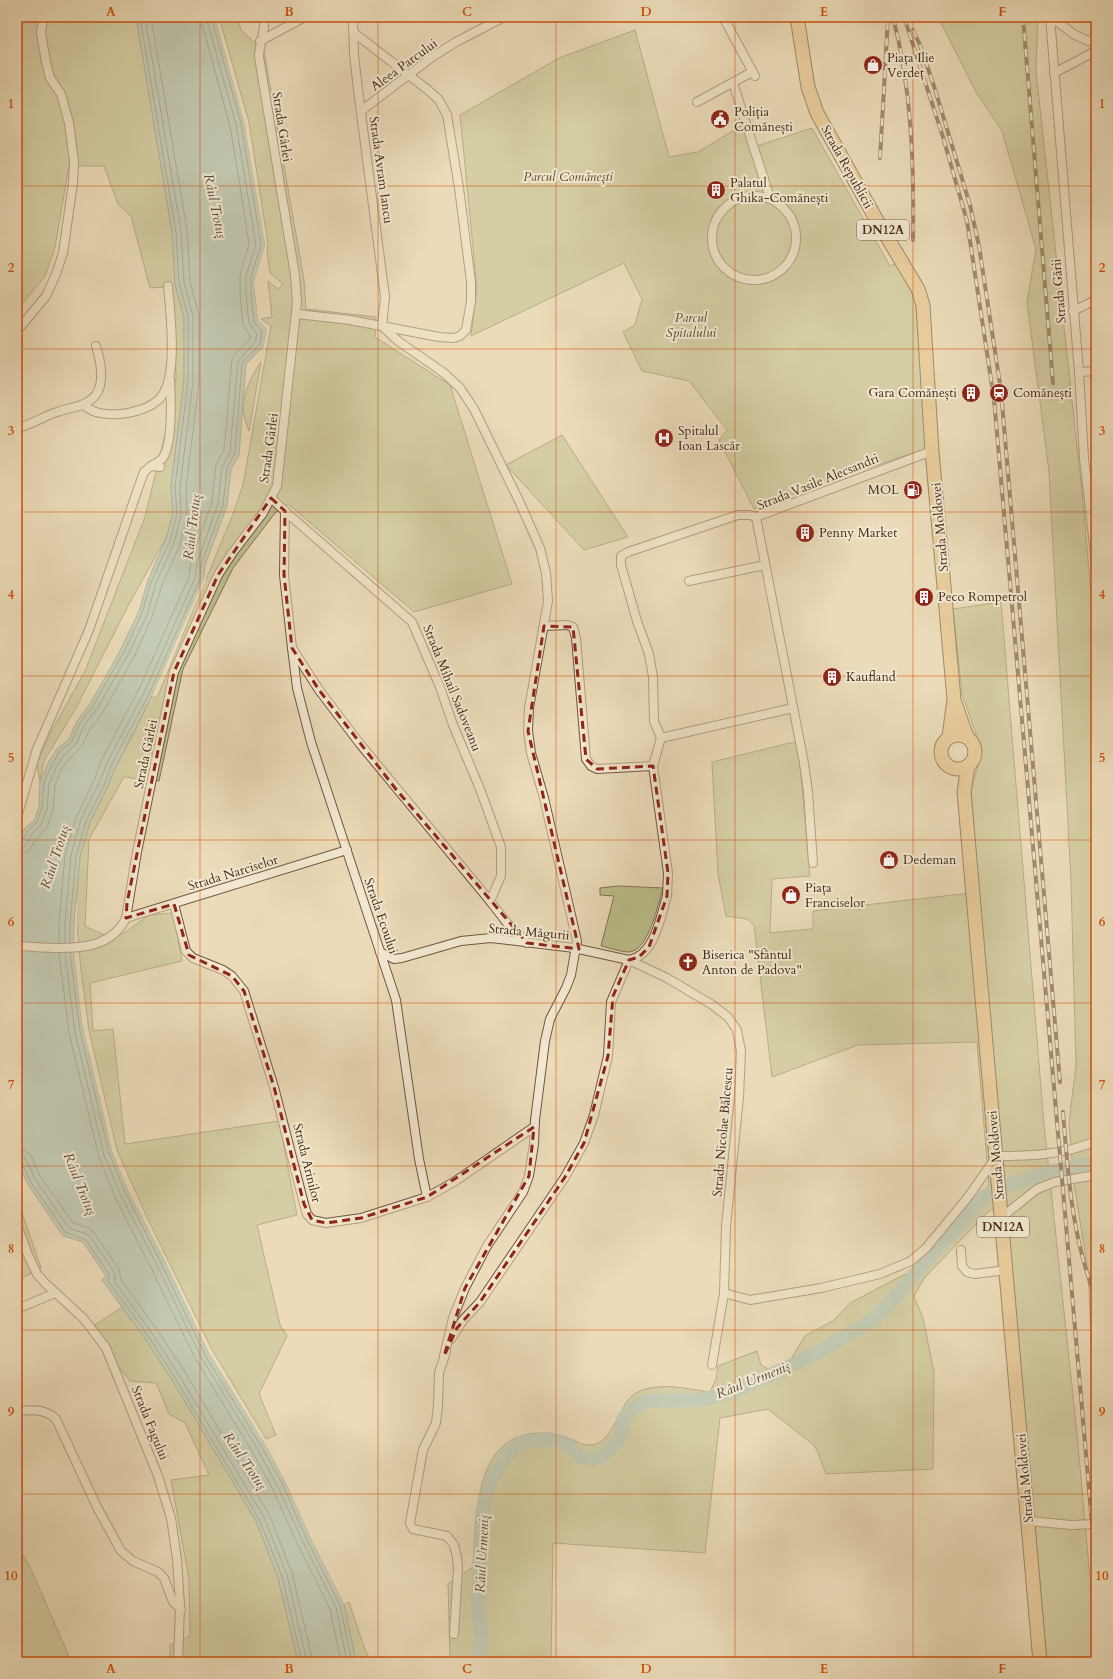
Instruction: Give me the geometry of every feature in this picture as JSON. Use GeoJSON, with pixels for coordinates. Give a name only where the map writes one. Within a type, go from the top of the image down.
{"type":"FeatureCollection","features":[{"type":"Feature","properties":{"kind":"main road","name":"Strada Republicii"},"geometry":{"type":"LineString","coordinates":[[797,17],[808,87],[817,113],[921,296],[923,306],[932,451]]}},
{"type":"Feature","properties":{"kind":"main road","name":"Strada Moldovei"},"geometry":{"type":"LineString","coordinates":[[932,451],[954,699],[949,737]]}},
{"type":"Feature","properties":{"kind":"main road","name":"Strada Moldovei"},"geometry":{"type":"LineString","coordinates":[[954,699],[967,737]]}},
{"type":"Feature","properties":{"kind":"main road"},"geometry":{"type":"LineString","coordinates":[[956,735],[967,737],[973,744],[975,753],[972,762],[968,766],[952,768],[944,762],[941,753],[942,746],[949,737],[956,735]]}},
{"type":"Feature","properties":{"kind":"main road","name":"Strada Moldovei"},"geometry":{"type":"LineString","coordinates":[[968,766],[964,792],[1040,1662]]}},
{"type":"Feature","properties":{"kind":"main road","name":"Strada Moldovei"},"geometry":{"type":"LineString","coordinates":[[952,768],[964,792]]}},
{"type":"Feature","properties":{"kind":"street"},"geometry":{"type":"LineString","coordinates":[[17,332],[46,296],[56,274],[63,253],[68,227],[73,183],[74,162],[69,123],[61,94],[50,78],[46,62],[40,33],[43,17]]}},
{"type":"Feature","properties":{"kind":"street","name":"Strada Gârlei"},"geometry":{"type":"LineString","coordinates":[[126,918],[127,903],[174,672],[223,565],[263,513],[271,498],[277,486],[280,467],[297,314],[297,302],[295,275],[259,57],[260,41],[264,27],[264,17]]}},
{"type":"Feature","properties":{"kind":"street"},"geometry":{"type":"LineString","coordinates":[[260,41],[305,17]]}},
{"type":"Feature","properties":{"kind":"street","name":"Strada Avram Iancu"},"geometry":{"type":"LineString","coordinates":[[352,17],[361,111],[385,297],[382,326]]}},
{"type":"Feature","properties":{"kind":"street","name":"Aleea Parcului"},"geometry":{"type":"LineString","coordinates":[[361,111],[432,57],[456,42],[504,17]]}},
{"type":"Feature","properties":{"kind":"street"},"geometry":{"type":"LineString","coordinates":[[697,102],[732,83],[753,74],[723,17]]}},
{"type":"Feature","properties":{"kind":"street"},"geometry":{"type":"LineString","coordinates":[[1051,17],[1075,35],[1096,44]]}},
{"type":"Feature","properties":{"kind":"street","name":"Strada Gării"},"geometry":{"type":"LineString","coordinates":[[1051,17],[1054,73],[1079,372],[1084,458],[1096,563]]}},
{"type":"Feature","properties":{"kind":"street"},"geometry":{"type":"LineString","coordinates":[[297,314],[350,320],[439,337],[453,338],[460,336],[466,330],[471,301],[470,275],[459,188],[447,115],[439,100],[353,32]]}},
{"type":"Feature","properties":{"kind":"street"},"geometry":{"type":"LineString","coordinates":[[1054,73],[1096,51]]}},
{"type":"Feature","properties":{"kind":"street"},"geometry":{"type":"LineString","coordinates":[[732,83],[770,198],[782,206],[791,217],[796,231],[796,246],[791,259],[782,270],[770,277],[757,280],[743,279],[731,274],[720,264],[714,252],[711,239],[713,225],[719,213],[728,203],[741,197],[755,195],[770,198]]}},
{"type":"Feature","properties":{"kind":"street"},"geometry":{"type":"LineString","coordinates":[[17,817],[37,749],[89,630],[144,472],[162,459],[168,442],[172,410],[170,376],[171,331],[168,286]]}},
{"type":"Feature","properties":{"kind":"street"},"geometry":{"type":"LineString","coordinates":[[1073,311],[1096,300]]}},
{"type":"Feature","properties":{"kind":"street"},"geometry":{"type":"LineString","coordinates":[[382,326],[398,341],[453,380],[460,388],[474,409],[529,521],[540,548],[546,573],[548,601],[529,708],[528,731],[531,753],[544,798],[577,941],[574,948],[571,975],[550,1019],[547,1031],[534,1127],[530,1176],[523,1192],[487,1246],[465,1288],[453,1318],[438,1383],[436,1423],[423,1450],[410,1523],[413,1528],[446,1536],[454,1545],[458,1568],[454,1634]]}},
{"type":"Feature","properties":{"kind":"street"},"geometry":{"type":"LineString","coordinates":[[17,428],[57,412],[83,405],[92,399],[98,391],[101,371],[96,346]]}},
{"type":"Feature","properties":{"kind":"street"},"geometry":{"type":"LineString","coordinates":[[1079,372],[1096,371]]}},
{"type":"Feature","properties":{"kind":"street"},"geometry":{"type":"LineString","coordinates":[[83,405],[96,412],[108,414],[127,413],[142,409],[158,401],[166,388],[170,376]]}},
{"type":"Feature","properties":{"kind":"street","name":"Strada Vasile Alecsandri"},"geometry":{"type":"LineString","coordinates":[[813,863],[808,792],[804,763],[756,517],[932,451]]}},
{"type":"Feature","properties":{"kind":"street"},"geometry":{"type":"LineString","coordinates":[[151,466],[160,467]]}},
{"type":"Feature","properties":{"kind":"street","name":"Strada Mihail Sadoveanu"},"geometry":{"type":"LineString","coordinates":[[271,498],[412,622],[440,687],[453,725],[485,802],[501,848],[501,876],[490,901]]}},
{"type":"Feature","properties":{"kind":"street"},"geometry":{"type":"LineString","coordinates":[[284,511],[284,575],[292,648],[319,690],[360,744],[490,901],[527,943]]}},
{"type":"Feature","properties":{"kind":"street"},"geometry":{"type":"LineString","coordinates":[[444,1356],[457,1328],[480,1302],[565,1178],[584,1143],[594,1115],[608,1056],[611,1002],[629,960],[640,957],[649,947],[669,889],[653,766],[661,738],[654,721],[653,677],[649,654],[634,613],[621,565],[621,556],[628,552],[738,515],[750,515],[756,517]]}},
{"type":"Feature","properties":{"kind":"street"},"geometry":{"type":"LineString","coordinates":[[689,581],[765,564]]}},
{"type":"Feature","properties":{"kind":"street"},"geometry":{"type":"LineString","coordinates":[[544,626],[573,627],[576,638],[586,760],[591,766],[597,769],[653,766]]}},
{"type":"Feature","properties":{"kind":"street","name":"Strada Ecoului"},"geometry":{"type":"LineString","coordinates":[[292,648],[296,688],[311,742],[396,1000],[419,1159],[427,1197]]}},
{"type":"Feature","properties":{"kind":"street"},"geometry":{"type":"LineString","coordinates":[[661,738],[793,708]]}},
{"type":"Feature","properties":{"kind":"street","name":"Strada Narciselor"},"geometry":{"type":"LineString","coordinates":[[126,918],[347,850]]}},
{"type":"Feature","properties":{"kind":"street","name":"Strada Arinilor"},"geometry":{"type":"LineString","coordinates":[[174,904],[186,952],[193,958],[223,970],[232,976],[244,991],[274,1087],[304,1204],[307,1214],[312,1220],[326,1223],[361,1218],[427,1197],[454,1182],[534,1127]]}},
{"type":"Feature","properties":{"kind":"street"},"geometry":{"type":"LineString","coordinates":[[17,946],[80,948],[98,943],[110,936],[122,926],[126,918]]}},
{"type":"Feature","properties":{"kind":"street","name":"Strada Măgurii"},"geometry":{"type":"LineString","coordinates":[[380,952],[394,959],[402,958],[461,941],[491,938],[574,948],[629,960]]}},
{"type":"Feature","properties":{"kind":"street","name":"Strada Nicolae Bălcescu"},"geometry":{"type":"LineString","coordinates":[[629,960],[667,978],[711,1004],[728,1017],[737,1030],[741,1052],[740,1097],[726,1226],[724,1293],[712,1365]]}},
{"type":"Feature","properties":{"kind":"street"},"geometry":{"type":"LineString","coordinates":[[724,1293],[750,1300],[821,1288],[880,1274],[911,1261],[926,1248],[968,1197],[997,1156],[1048,1154],[1077,1148],[1096,1141]]}},
{"type":"Feature","properties":{"kind":"street"},"geometry":{"type":"LineString","coordinates":[[1002,1217],[1037,1189],[1055,1182],[1096,1175]]}},
{"type":"Feature","properties":{"kind":"street","name":"Strada Fagului"},"geometry":{"type":"LineString","coordinates":[[17,1225],[32,1266],[45,1283],[84,1319],[106,1348],[158,1476],[167,1504],[174,1538],[180,1608],[178,1662]]}},
{"type":"Feature","properties":{"kind":"street"},"geometry":{"type":"LineString","coordinates":[[961,1250],[962,1266],[967,1272],[975,1274],[1006,1270]]}},
{"type":"Feature","properties":{"kind":"street"},"geometry":{"type":"LineString","coordinates":[[17,1309],[55,1293]]}},
{"type":"Feature","properties":{"kind":"street"},"geometry":{"type":"LineString","coordinates":[[17,1411],[43,1410],[50,1413],[56,1419],[94,1500],[121,1552],[133,1561],[158,1572],[164,1578],[173,1602],[180,1608]]}},
{"type":"Feature","properties":{"kind":"street"},"geometry":{"type":"LineString","coordinates":[[1028,1521],[1058,1525],[1096,1524]]}},
{"type":"Feature","properties":{"kind":"highlighted area"},"geometry":{"type":"Polygon","coordinates":[[[271,498],[285,511],[284,575],[292,648],[319,690],[395,788],[527,943],[579,949],[528,731],[544,626],[573,627],[586,759],[597,769],[653,766],[668,873],[667,896],[649,947],[639,957],[629,960],[613,996],[608,1056],[584,1143],[565,1177],[480,1302],[457,1328],[444,1356],[465,1288],[529,1176],[534,1127],[427,1197],[361,1218],[326,1223],[312,1220],[304,1204],[274,1087],[244,991],[232,976],[189,955],[174,904],[126,918],[127,903],[174,672],[218,575],[271,498]]]}},
{"type":"Feature","properties":{"kind":"green space"},"geometry":{"type":"Polygon","coordinates":[[[17,17],[136,17],[172,232],[175,284],[184,317],[184,381],[171,487],[173,513],[167,536],[128,606],[76,708],[44,761],[40,781],[37,764],[50,734],[85,671],[145,517],[166,431],[176,378],[175,326],[164,287],[150,288],[131,216],[118,204],[104,166],[69,166],[55,247],[45,276],[17,310],[17,17]]]}},
{"type":"Feature","properties":{"kind":"green space"},"geometry":{"type":"Polygon","coordinates":[[[219,17],[237,17],[241,30],[264,51],[304,280],[306,309],[376,317],[375,337],[450,385],[512,584],[414,612],[288,504],[275,513],[233,568],[183,669],[159,781],[124,777],[89,839],[85,926],[104,935],[123,934],[149,915],[173,913],[182,961],[90,983],[93,1031],[113,1029],[125,1144],[279,1121],[297,1215],[257,1225],[280,1325],[287,1336],[259,1394],[276,1435],[266,1439],[211,1348],[145,1213],[117,1150],[89,1030],[77,925],[78,903],[76,903],[80,856],[90,822],[109,784],[115,768],[150,699],[152,696],[157,698],[233,514],[243,485],[271,326],[261,319],[272,317],[268,281],[278,289],[283,284],[270,273],[267,252],[268,244],[249,122],[219,17]]]}},
{"type":"Feature","properties":{"kind":"green space"},"geometry":{"type":"Polygon","coordinates":[[[938,17],[1038,17],[1036,71],[1082,492],[1096,650],[1096,1476],[1089,1289],[1085,1252],[1074,1184],[1069,1123],[1076,1065],[1071,880],[1049,471],[1027,302],[1036,249],[1002,131],[976,92],[938,17]]]}},
{"type":"Feature","properties":{"kind":"green space","name":"Parcul Comănești"},"geometry":{"type":"Polygon","coordinates":[[[635,30],[669,157],[698,152],[749,121],[757,146],[812,128],[890,266],[909,259],[938,448],[922,450],[826,482],[754,509],[719,440],[727,430],[689,381],[642,371],[623,332],[635,325],[642,299],[624,263],[471,336],[477,288],[460,115],[559,58],[635,30]]]}},
{"type":"Feature","properties":{"kind":"green space"},"geometry":{"type":"Polygon","coordinates":[[[261,362],[249,431],[243,408],[245,394],[250,380],[261,362]]]}},
{"type":"Feature","properties":{"kind":"green space"},"geometry":{"type":"Polygon","coordinates":[[[562,435],[628,537],[584,550],[506,465],[562,435]]]}},
{"type":"Feature","properties":{"kind":"green space"},"geometry":{"type":"Polygon","coordinates":[[[1001,602],[1044,1124],[1077,1433],[1096,1645],[1096,1662],[1047,1662],[1006,1201],[988,1212],[925,1277],[914,1296],[923,1318],[934,1372],[933,1469],[826,1474],[815,1446],[768,1409],[720,1418],[705,1553],[553,1543],[551,1662],[427,1662],[427,1660],[450,1658],[448,1584],[473,1567],[476,1518],[486,1472],[497,1453],[512,1440],[534,1433],[563,1436],[586,1445],[595,1444],[600,1442],[608,1435],[627,1401],[636,1393],[645,1389],[654,1387],[673,1387],[710,1392],[716,1379],[718,1366],[757,1351],[761,1365],[768,1369],[791,1359],[805,1336],[834,1320],[850,1303],[911,1271],[989,1185],[977,1042],[858,1045],[772,1077],[754,925],[747,919],[726,916],[718,874],[712,762],[798,741],[810,876],[772,879],[770,933],[813,929],[813,911],[979,892],[971,791],[979,761],[980,746],[962,694],[953,609],[1001,602]]]}},
{"type":"Feature","properties":{"kind":"green space"},"geometry":{"type":"Polygon","coordinates":[[[618,886],[663,888],[652,925],[647,935],[642,944],[636,950],[629,952],[601,946],[614,896],[600,895],[600,888],[618,886]]]}},
{"type":"Feature","properties":{"kind":"green space"},"geometry":{"type":"Polygon","coordinates":[[[17,1198],[41,1268],[17,1281],[17,1198]]]}},
{"type":"Feature","properties":{"kind":"green space"},"geometry":{"type":"Polygon","coordinates":[[[122,1307],[172,1380],[256,1521],[278,1578],[298,1662],[170,1662],[170,1645],[190,1636],[189,1579],[171,1480],[209,1475],[185,1423],[169,1414],[156,1383],[130,1381],[89,1329],[122,1307]]]}},
{"type":"Feature","properties":{"kind":"green space"},"geometry":{"type":"Polygon","coordinates":[[[17,1545],[31,1569],[70,1659],[68,1662],[17,1662],[17,1545]]]}},
{"type":"Feature","properties":{"kind":"green space"},"geometry":{"type":"Polygon","coordinates":[[[349,1602],[363,1644],[371,1662],[356,1662],[344,1604],[349,1602]]]}},
{"type":"Feature","properties":{"kind":"water","name":"Râul Trotuș"},"geometry":{"type":"Polygon","coordinates":[[[136,17],[215,17],[244,122],[265,245],[254,282],[258,321],[267,329],[264,346],[246,364],[239,455],[231,469],[227,506],[205,565],[204,580],[152,696],[115,768],[109,784],[90,822],[80,857],[74,924],[74,953],[82,1023],[112,1151],[129,1192],[163,1257],[209,1353],[265,1444],[285,1481],[310,1536],[344,1604],[356,1662],[298,1662],[278,1578],[256,1521],[172,1380],[144,1337],[102,1280],[106,1276],[83,1242],[63,1236],[27,1183],[17,1161],[17,843],[25,828],[34,821],[39,807],[40,781],[49,761],[57,749],[69,739],[77,721],[90,704],[121,649],[139,611],[148,580],[166,539],[173,513],[171,487],[184,381],[184,317],[175,284],[172,232],[136,17]]]}},
{"type":"Feature","properties":{"kind":"pier"},"geometry":{"type":"Polygon","coordinates":[[[215,17],[217,17],[246,122],[267,245],[256,283],[260,320],[269,329],[266,346],[263,349],[267,329],[258,321],[254,282],[265,245],[244,122],[215,17]]]}},
{"type":"Feature","properties":{"kind":"pier"},"geometry":{"type":"Polygon","coordinates":[[[206,574],[206,581],[154,697],[152,696],[206,574]]]}},
{"type":"Feature","properties":{"kind":"pier"},"geometry":{"type":"Polygon","coordinates":[[[76,903],[78,903],[76,953],[84,1022],[114,1150],[131,1191],[165,1256],[211,1352],[267,1443],[287,1480],[312,1535],[346,1603],[344,1604],[310,1536],[285,1481],[265,1444],[209,1353],[163,1257],[129,1192],[112,1151],[82,1023],[74,953],[76,903]]]}},
{"type":"Feature","properties":{"kind":"waterway","name":"Râul Urmeniș"},"geometry":{"type":"LineString","coordinates":[[1004,1187],[1048,1172],[1096,1162]]}},
{"type":"Feature","properties":{"kind":"waterway","name":"Râul Urmeniș"},"geometry":{"type":"LineString","coordinates":[[476,1662],[480,1652],[481,1629],[478,1612],[479,1566],[485,1500],[492,1479],[508,1453],[523,1442],[549,1439],[565,1443],[579,1456],[594,1460],[603,1455],[616,1444],[621,1433],[624,1417],[634,1408],[646,1401],[699,1400],[729,1393],[815,1354],[876,1318],[985,1196],[995,1191]]}},
{"type":"Feature","properties":{"kind":"railway"},"geometry":{"type":"LineString","coordinates":[[880,158],[888,17]]}},
{"type":"Feature","properties":{"kind":"railway"},"geometry":{"type":"LineString","coordinates":[[893,17],[908,100],[912,156],[913,240]]}},
{"type":"Feature","properties":{"kind":"railway"},"geometry":{"type":"LineString","coordinates":[[904,17],[943,137],[967,221],[994,399],[1096,1569]]}},
{"type":"Feature","properties":{"kind":"railway"},"geometry":{"type":"LineString","coordinates":[[1023,17],[1053,383]]}},
{"type":"Feature","properties":{"kind":"railway"},"geometry":{"type":"LineString","coordinates":[[913,30],[920,45],[934,86],[970,205],[979,246],[1001,391],[1060,1082]]}},
{"type":"Feature","properties":{"kind":"railway"},"geometry":{"type":"LineString","coordinates":[[1063,1112],[1069,1183],[1076,1230],[1081,1253],[1096,1298]]}},
{"type":"Feature","properties":{"kind":"place","name":"Piața Ilie Verdeț"},"geometry":{"type":"Point","coordinates":[873,65]}},
{"type":"Feature","properties":{"kind":"place","name":"Poliția Comănești"},"geometry":{"type":"Point","coordinates":[720,119]}},
{"type":"Feature","properties":{"kind":"place","name":"Palatul Ghika-Comănești"},"geometry":{"type":"Point","coordinates":[716,190]}},
{"type":"Feature","properties":{"kind":"place","name":"Gara Comănești"},"geometry":{"type":"Point","coordinates":[971,393]}},
{"type":"Feature","properties":{"kind":"place","name":"Comănești"},"geometry":{"type":"Point","coordinates":[999,393]}},
{"type":"Feature","properties":{"kind":"place","name":"Spitalul Ioan Lascăr"},"geometry":{"type":"Point","coordinates":[664,438]}},
{"type":"Feature","properties":{"kind":"place","name":"MOL"},"geometry":{"type":"Point","coordinates":[913,490]}},
{"type":"Feature","properties":{"kind":"place","name":"Penny Market"},"geometry":{"type":"Point","coordinates":[805,533]}},
{"type":"Feature","properties":{"kind":"place","name":"Peco Rompetrol"},"geometry":{"type":"Point","coordinates":[924,597]}},
{"type":"Feature","properties":{"kind":"place","name":"Kaufland"},"geometry":{"type":"Point","coordinates":[832,677]}},
{"type":"Feature","properties":{"kind":"place","name":"Dedeman"},"geometry":{"type":"Point","coordinates":[889,860]}},
{"type":"Feature","properties":{"kind":"place","name":"Piața Franciselor"},"geometry":{"type":"Point","coordinates":[791,895]}},
{"type":"Feature","properties":{"kind":"place","name":"Biserica \"Sfântul Anton de Padova\""},"geometry":{"type":"Point","coordinates":[688,962]}},
{"type":"Feature","properties":{"kind":"park label","name":"Parcul Spitalului"},"geometry":{"type":"Point","coordinates":[691,326]}}]}
